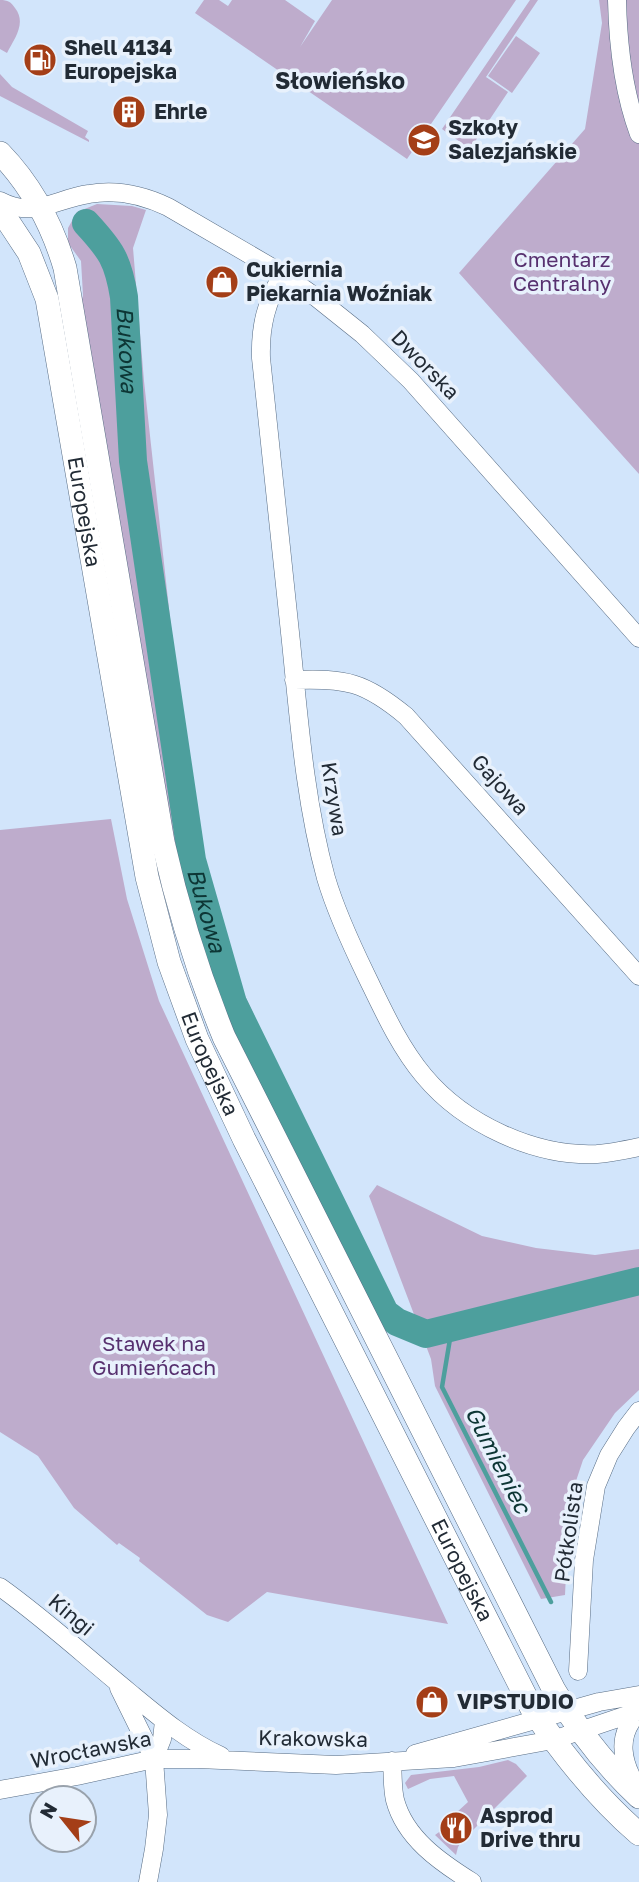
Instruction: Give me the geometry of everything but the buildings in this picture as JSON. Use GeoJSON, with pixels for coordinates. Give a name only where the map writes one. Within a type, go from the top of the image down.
{"type":"FeatureCollection","features":[{"type":"Feature","properties":{"kind":"main road","name":"Europejska"},"geometry":{"type":"LineString","coordinates":[[0,153],[41,208],[55,235],[65,268],[163,842],[179,908],[206,994],[224,1037],[538,1660],[573,1721],[598,1755],[639,1797]]}},
{"type":"Feature","properties":{"kind":"main road","name":"Europejska"},"geometry":{"type":"LineString","coordinates":[[0,209],[29,253],[47,299],[147,877],[159,928],[197,1039],[244,1139],[520,1685],[553,1740],[610,1808],[639,1834]]}},
{"type":"Feature","properties":{"kind":"street"},"geometry":{"type":"LineString","coordinates":[[617,0],[620,54],[630,106],[639,134]]}},
{"type":"Feature","properties":{"kind":"street"},"geometry":{"type":"LineString","coordinates":[[620,54],[639,56]]}},
{"type":"Feature","properties":{"kind":"street","name":"Dworska"},"geometry":{"type":"LineString","coordinates":[[41,208],[75,197],[99,193],[118,192],[147,198],[168,207],[283,274],[333,310],[399,369],[639,638]]}},
{"type":"Feature","properties":{"kind":"street"},"geometry":{"type":"LineString","coordinates":[[0,201],[20,209],[41,208]]}},
{"type":"Feature","properties":{"kind":"street","name":"Krzywa"},"geometry":{"type":"LineString","coordinates":[[283,274],[265,313],[261,345],[294,680],[307,783],[326,878],[335,905],[386,1016],[411,1059],[432,1085],[453,1104],[517,1140],[548,1150],[598,1154],[639,1147]]}},
{"type":"Feature","properties":{"kind":"street","name":"Gajowa"},"geometry":{"type":"LineString","coordinates":[[294,680],[353,683],[376,694],[406,716],[639,976]]}},
{"type":"Feature","properties":{"kind":"street","name":"Półkolista"},"geometry":{"type":"LineString","coordinates":[[579,1671],[584,1560],[596,1486],[609,1455],[639,1411]]}},
{"type":"Feature","properties":{"kind":"street","name":"Kingi"},"geometry":{"type":"LineString","coordinates":[[0,1587],[164,1721],[199,1745],[234,1761]]}},
{"type":"Feature","properties":{"kind":"street","name":"Kingi"},"geometry":{"type":"LineString","coordinates":[[112,1678],[130,1708],[154,1759]]}},
{"type":"Feature","properties":{"kind":"street","name":"Krakowska"},"geometry":{"type":"LineString","coordinates":[[234,1761],[336,1765],[454,1758],[553,1740],[599,1702],[639,1695]]}},
{"type":"Feature","properties":{"kind":"street"},"geometry":{"type":"LineString","coordinates":[[639,1711],[626,1729],[622,1745],[623,1758],[639,1790]]}},
{"type":"Feature","properties":{"kind":"street","name":"Krakowska"},"geometry":{"type":"LineString","coordinates":[[392,1761],[539,1719],[573,1721],[639,1711]]}},
{"type":"Feature","properties":{"kind":"street"},"geometry":{"type":"LineString","coordinates":[[148,1882],[158,1815],[154,1759],[162,1739],[164,1721]]}},
{"type":"Feature","properties":{"kind":"street","name":"Wrocławska"},"geometry":{"type":"LineString","coordinates":[[0,1790],[154,1759],[234,1761]]}},
{"type":"Feature","properties":{"kind":"street","name":"Krakowska"},"geometry":{"type":"LineString","coordinates":[[392,1761],[396,1800],[405,1821],[446,1876],[472,1882]]}},
{"type":"Feature","properties":{"kind":"green space"},"geometry":{"type":"Polygon","coordinates":[[[0,0],[12,4],[20,19],[18,31],[7,53],[0,49],[0,0]]]}},
{"type":"Feature","properties":{"kind":"green space"},"geometry":{"type":"Polygon","coordinates":[[[204,0],[219,0],[228,6],[232,0],[285,0],[315,21],[300,47],[332,0],[516,0],[407,159],[195,13],[204,0]]]}},
{"type":"Feature","properties":{"kind":"green space"},"geometry":{"type":"Polygon","coordinates":[[[530,0],[538,0],[486,77],[508,92],[470,149],[442,129],[530,0]]]}},
{"type":"Feature","properties":{"kind":"green space","name":"Cmentarz Centralny"},"geometry":{"type":"Polygon","coordinates":[[[599,0],[639,0],[639,474],[459,273],[585,129],[602,23],[599,0]]]}},
{"type":"Feature","properties":{"kind":"green space"},"geometry":{"type":"Polygon","coordinates":[[[516,36],[540,53],[512,93],[488,76],[516,36]]]}},
{"type":"Feature","properties":{"kind":"green space"},"geometry":{"type":"Polygon","coordinates":[[[0,74],[12,87],[88,131],[85,137],[89,142],[0,96],[0,74]]]}},
{"type":"Feature","properties":{"kind":"green space"},"geometry":{"type":"Polygon","coordinates":[[[97,204],[132,206],[146,210],[133,248],[144,381],[182,727],[212,908],[223,949],[255,1017],[234,1032],[212,981],[173,849],[81,304],[81,261],[68,243],[68,228],[77,212],[97,204]]]}},
{"type":"Feature","properties":{"kind":"green space","name":"Stawek na Gumieńcach"},"geometry":{"type":"Polygon","coordinates":[[[111,819],[127,899],[159,1001],[448,1624],[267,1592],[228,1622],[207,1615],[139,1561],[140,1558],[119,1543],[117,1545],[74,1508],[38,1456],[0,1432],[0,830],[111,819]]]}},
{"type":"Feature","properties":{"kind":"green space"},"geometry":{"type":"Polygon","coordinates":[[[377,1185],[482,1236],[536,1248],[595,1255],[639,1249],[639,1390],[615,1413],[583,1460],[576,1481],[568,1533],[565,1595],[541,1599],[435,1386],[431,1359],[369,1196],[377,1185]]]}},
{"type":"Feature","properties":{"kind":"green space"},"geometry":{"type":"Polygon","coordinates":[[[508,1760],[527,1776],[462,1841],[456,1855],[435,1835],[456,1820],[456,1813],[468,1802],[454,1776],[430,1779],[408,1789],[405,1783],[411,1775],[479,1767],[508,1760]]]}},
{"type":"Feature","properties":{"kind":"waterway","name":"Bukowa"},"geometry":{"type":"LineString","coordinates":[[86,223],[112,256],[124,297],[133,461],[192,860],[233,1003],[385,1313],[397,1322],[426,1334],[639,1281]]}},
{"type":"Feature","properties":{"kind":"waterway","name":"Gumieniec"},"geometry":{"type":"LineString","coordinates":[[452,1327],[442,1387],[551,1602]]}},
{"type":"Feature","properties":{"kind":"place","name":"Shell 4134 Europejska"},"geometry":{"type":"Point","coordinates":[40,60]}},
{"type":"Feature","properties":{"kind":"place","name":"Ehrle"},"geometry":{"type":"Point","coordinates":[129,112]}},
{"type":"Feature","properties":{"kind":"place","name":"Szkoły Salezjańskie"},"geometry":{"type":"Point","coordinates":[424,140]}},
{"type":"Feature","properties":{"kind":"place","name":"Cukiernia Piekarnia Woźniak"},"geometry":{"type":"Point","coordinates":[222,282]}},
{"type":"Feature","properties":{"kind":"place","name":"VIPSTUDIO"},"geometry":{"type":"Point","coordinates":[432,1702]}},
{"type":"Feature","properties":{"kind":"place","name":"Asprod Drive thru"},"geometry":{"type":"Point","coordinates":[456,1828]}},
{"type":"Feature","properties":{"kind":"district","name":"Słowieńsko"},"geometry":{"type":"Point","coordinates":[340,81]}}]}
